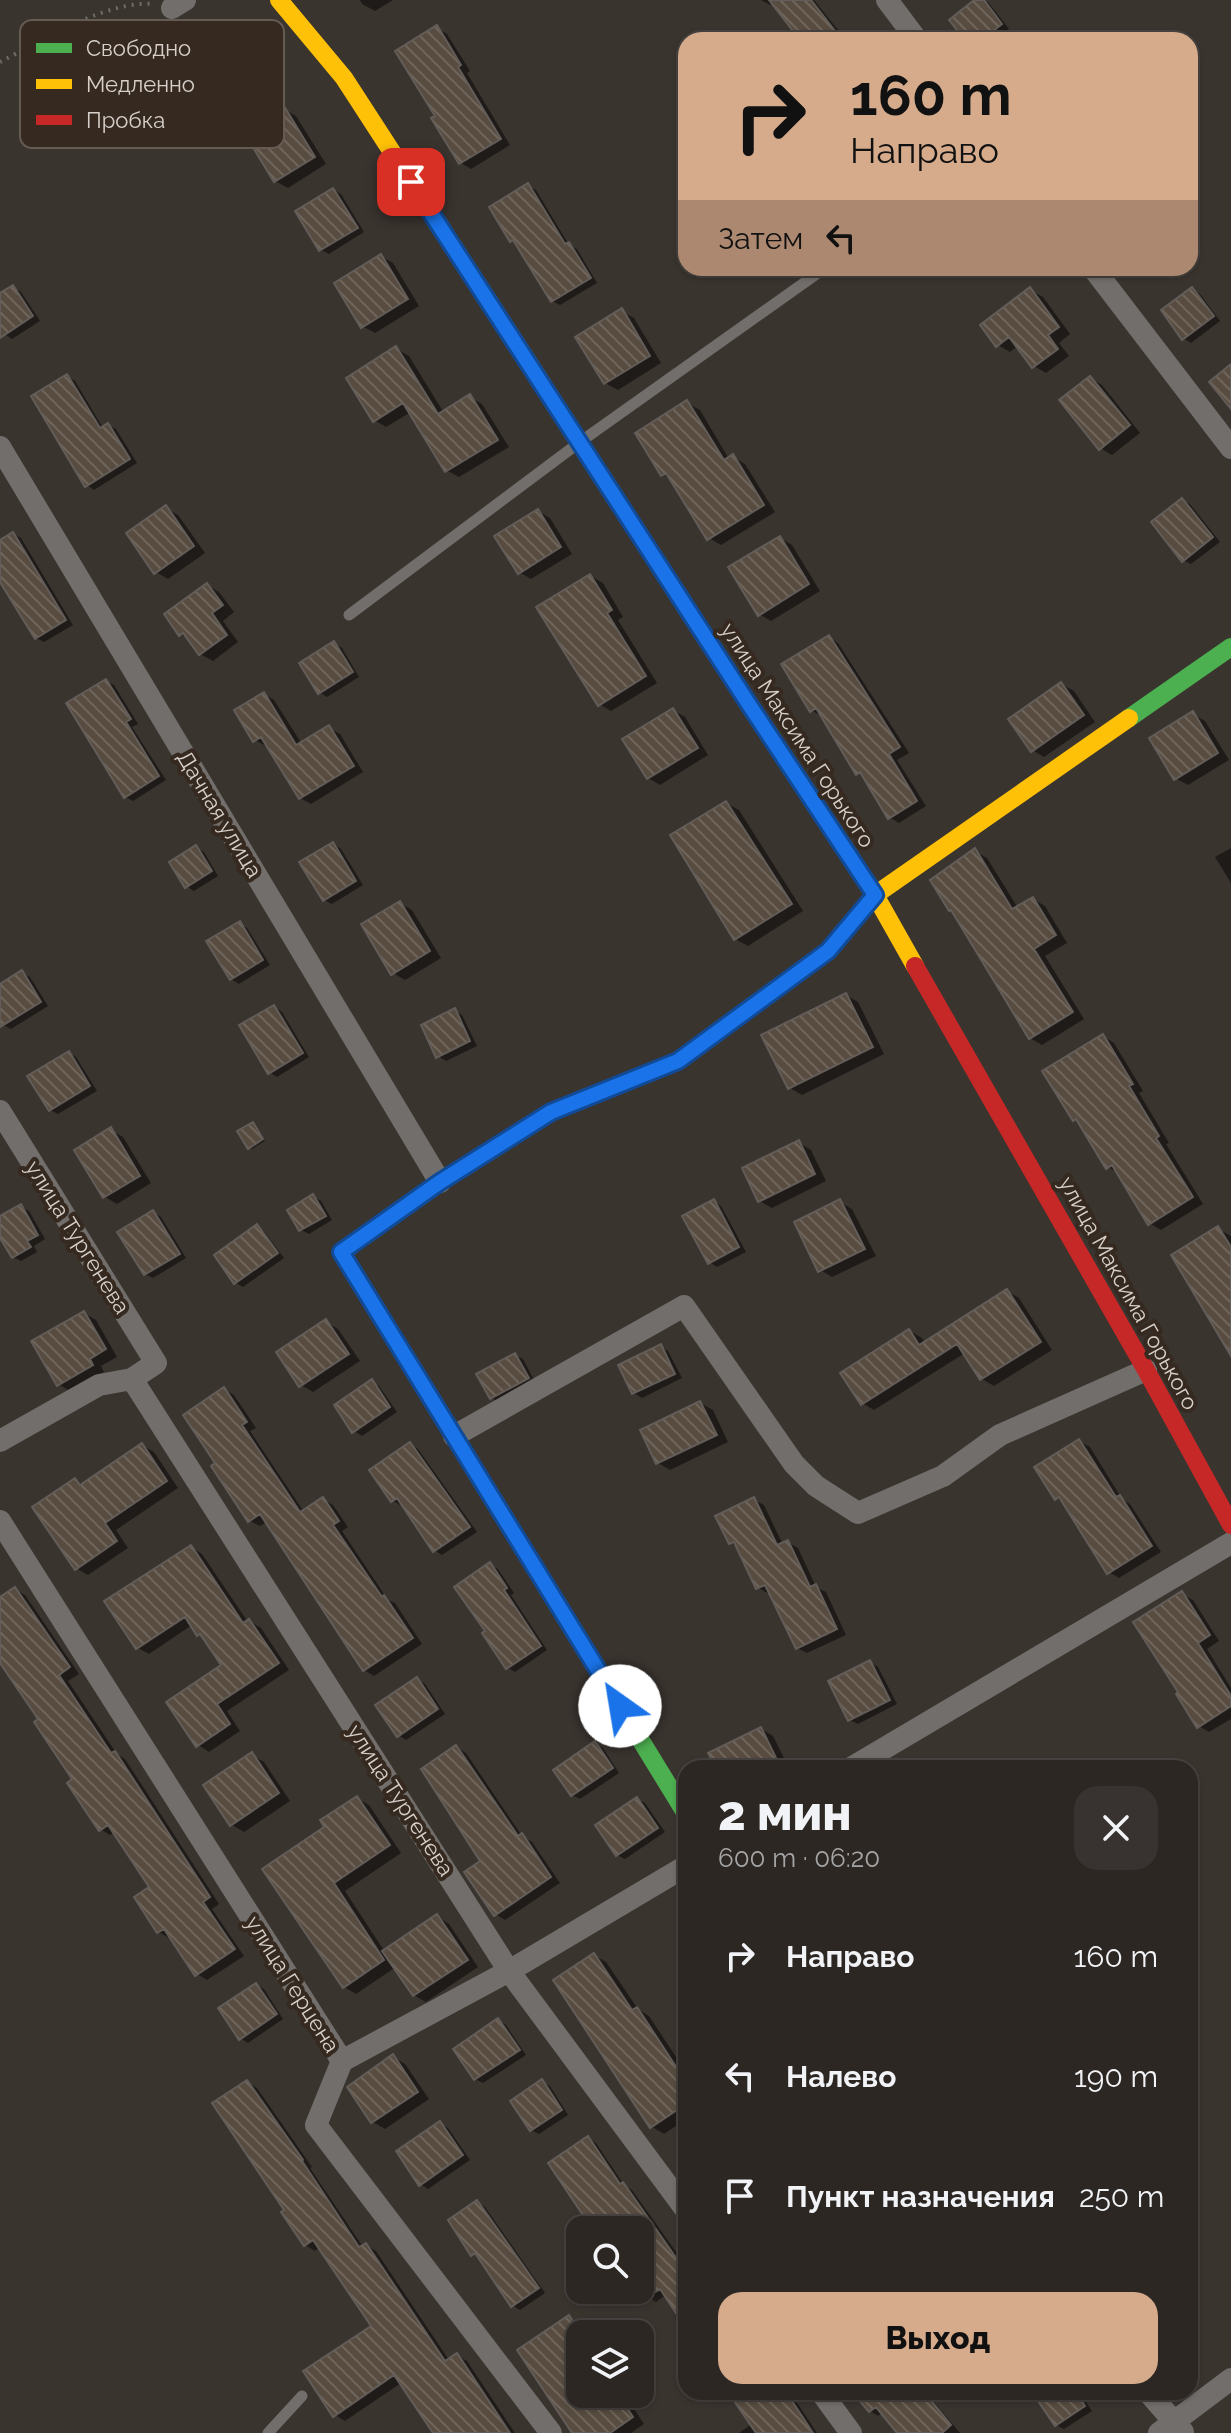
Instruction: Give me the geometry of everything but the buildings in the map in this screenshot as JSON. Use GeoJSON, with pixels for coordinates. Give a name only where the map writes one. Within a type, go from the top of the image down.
{"type":"FeatureCollection","features":[{"type":"Feature","properties":{"kind":"street","name":"улица Максима Горького"},"geometry":{"type":"LineString","coordinates":[[279,0],[344,78],[875,895],[1231,1525]]}},
{"type":"Feature","properties":{"kind":"street"},"geometry":{"type":"LineString","coordinates":[[887,0],[911,32]]}},
{"type":"Feature","properties":{"kind":"street"},"geometry":{"type":"LineString","coordinates":[[1099,276],[1231,448]]}},
{"type":"Feature","properties":{"kind":"street","name":"Дачная улица"},"geometry":{"type":"LineString","coordinates":[[0,447],[440,1182]]}},
{"type":"Feature","properties":{"kind":"street"},"geometry":{"type":"LineString","coordinates":[[678,1801],[341,1252],[440,1182],[551,1112],[678,1061],[828,951],[875,895],[1231,647]]}},
{"type":"Feature","properties":{"kind":"street","name":"улица Тургенева"},"geometry":{"type":"LineString","coordinates":[[0,1111],[156,1363],[132,1379],[509,1971],[678,2199]]}},
{"type":"Feature","properties":{"kind":"street"},"geometry":{"type":"LineString","coordinates":[[454,1436],[684,1306],[794,1464],[816,1486],[858,1513],[943,1476],[1000,1435],[1146,1370]]}},
{"type":"Feature","properties":{"kind":"street"},"geometry":{"type":"LineString","coordinates":[[0,1441],[99,1385],[132,1379]]}},
{"type":"Feature","properties":{"kind":"street","name":"улица Герцена"},"geometry":{"type":"LineString","coordinates":[[0,1521],[342,2061],[316,2125],[551,2433]]}},
{"type":"Feature","properties":{"kind":"street"},"geometry":{"type":"LineString","coordinates":[[865,1760],[1231,1543]]}},
{"type":"Feature","properties":{"kind":"street"},"geometry":{"type":"LineString","coordinates":[[342,2061],[509,1971],[678,1871]]}},
{"type":"Feature","properties":{"kind":"street"},"geometry":{"type":"LineString","coordinates":[[1153,2400],[1172,2430],[1231,2379]]}},
{"type":"Feature","properties":{"kind":"street"},"geometry":{"type":"LineString","coordinates":[[827,2400],[851,2433]]}},
{"type":"Feature","properties":{"kind":"lane"},"geometry":{"type":"LineString","coordinates":[[349,615],[580,442],[814,276]]}},
{"type":"Feature","properties":{"kind":"lane"},"geometry":{"type":"LineString","coordinates":[[268,2433],[302,2396]]}},
{"type":"Feature","properties":{"kind":"path"},"geometry":{"type":"LineString","coordinates":[[81,20],[97,12],[143,3],[178,4]]}},
{"type":"Feature","properties":{"kind":"path"},"geometry":{"type":"LineString","coordinates":[[0,62],[20,52]]}},
{"type":"Feature","properties":{"kind":"traffic: fast"},"geometry":{"type":"LineString","coordinates":[[543,385],[742,694]]}},
{"type":"Feature","properties":{"kind":"traffic: fast"},"geometry":{"type":"LineString","coordinates":[[1129,718],[1231,647]]}},
{"type":"Feature","properties":{"kind":"traffic: fast"},"geometry":{"type":"LineString","coordinates":[[424,1387],[678,1801]]}},
{"type":"Feature","properties":{"kind":"traffic: slow"},"geometry":{"type":"LineString","coordinates":[[279,0],[344,78],[543,385]]}},
{"type":"Feature","properties":{"kind":"traffic: slow"},"geometry":{"type":"LineString","coordinates":[[742,694],[875,895],[915,966]]}},
{"type":"Feature","properties":{"kind":"traffic: slow"},"geometry":{"type":"LineString","coordinates":[[602,1091],[678,1061],[828,951],[875,895],[1129,718]]}},
{"type":"Feature","properties":{"kind":"traffic: jam"},"geometry":{"type":"LineString","coordinates":[[915,966],[1231,1525]]}},
{"type":"Feature","properties":{"kind":"traffic: jam"},"geometry":{"type":"LineString","coordinates":[[424,1387],[341,1252],[440,1182],[551,1112],[602,1091]]}},
{"type":"Feature","properties":{"kind":"route"},"geometry":{"type":"LineString","coordinates":[[411,182],[875,895],[828,951],[678,1061],[551,1112],[440,1182],[341,1252],[620,1706]]}}]}
